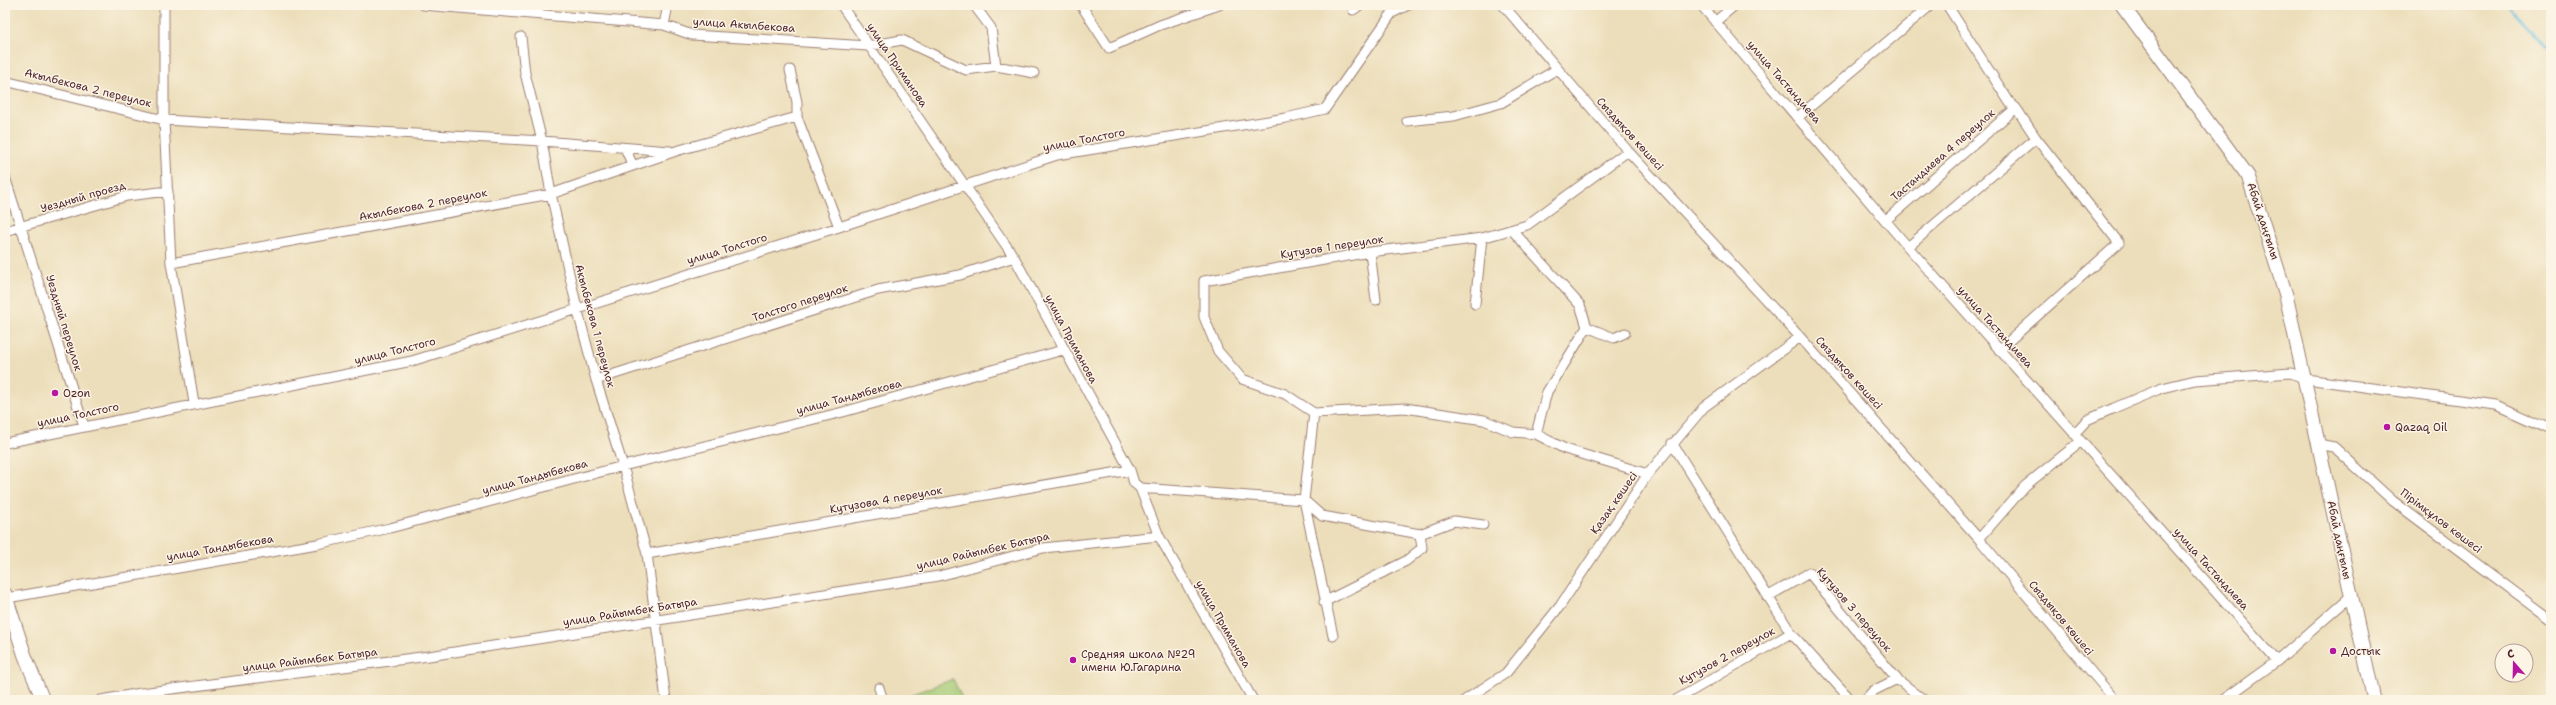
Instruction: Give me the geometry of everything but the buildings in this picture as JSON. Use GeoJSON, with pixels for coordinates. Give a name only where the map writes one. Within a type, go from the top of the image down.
{"type":"FeatureCollection","features":[{"type":"Feature","properties":{"kind":"street","name":"Акылбекова 2 переулок"},"geometry":{"type":"LineString","coordinates":[[164,5],[164,120],[171,263],[194,403]]}},
{"type":"Feature","properties":{"kind":"street","name":"улица Акылбекова"},"geometry":{"type":"LineString","coordinates":[[423,5],[516,8],[582,19],[664,25],[692,35],[868,46],[902,40],[966,70],[996,66],[1034,73]]}},
{"type":"Feature","properties":{"kind":"street"},"geometry":{"type":"LineString","coordinates":[[664,25],[668,5]]}},
{"type":"Feature","properties":{"kind":"street","name":"улица Приманова"},"geometry":{"type":"LineString","coordinates":[[841,5],[1014,258],[1130,470],[1134,483],[1140,488],[1159,536],[1253,700]]}},
{"type":"Feature","properties":{"kind":"street"},"geometry":{"type":"LineString","coordinates":[[974,5],[991,28],[996,66]]}},
{"type":"Feature","properties":{"kind":"street"},"geometry":{"type":"LineString","coordinates":[[1081,5],[1109,48],[1160,25],[1219,5]]}},
{"type":"Feature","properties":{"kind":"street","name":"улица Толстого"},"geometry":{"type":"LineString","coordinates":[[5,443],[194,403],[412,361],[839,227],[1056,156],[1286,118],[1325,109],[1392,13],[1408,5]]}},
{"type":"Feature","properties":{"kind":"street","name":"Сыздықов көшесі"},"geometry":{"type":"LineString","coordinates":[[1503,5],[1628,151],[1800,337],[1979,539],[2115,700]]}},
{"type":"Feature","properties":{"kind":"street","name":"улица Тастандиева"},"geometry":{"type":"LineString","coordinates":[[1702,5],[1908,247],[2278,661]]}},
{"type":"Feature","properties":{"kind":"street"},"geometry":{"type":"LineString","coordinates":[[1715,22],[1735,5]]}},
{"type":"Feature","properties":{"kind":"street"},"geometry":{"type":"LineString","coordinates":[[1798,117],[1931,5]]}},
{"type":"Feature","properties":{"kind":"street"},"geometry":{"type":"LineString","coordinates":[[1947,5],[2010,103],[2016,108],[2036,138],[2119,243],[1999,350]]}},
{"type":"Feature","properties":{"kind":"street","name":"Абай даңғылы"},"geometry":{"type":"LineString","coordinates":[[2122,5],[2248,176],[2286,295],[2306,379],[2318,444],[2374,700]]}},
{"type":"Feature","properties":{"kind":"street","name":"Акылбекова 1 переулок"},"geometry":{"type":"LineString","coordinates":[[521,37],[525,73],[542,141],[551,194],[577,308],[596,380],[623,466],[647,554],[666,700]]}},
{"type":"Feature","properties":{"kind":"street"},"geometry":{"type":"LineString","coordinates":[[1407,121],[1454,116],[1501,102],[1557,69]]}},
{"type":"Feature","properties":{"kind":"street"},"geometry":{"type":"LineString","coordinates":[[790,70],[797,102],[797,117],[839,227]]}},
{"type":"Feature","properties":{"kind":"street","name":"Акылбекова 2 переулок"},"geometry":{"type":"LineString","coordinates":[[5,81],[164,120],[542,141],[676,151]]}},
{"type":"Feature","properties":{"kind":"street","name":"Тастандиева 4 переулок"},"geometry":{"type":"LineString","coordinates":[[1886,220],[2016,108]]}},
{"type":"Feature","properties":{"kind":"street","name":"Акылбекова 2 переулок"},"geometry":{"type":"LineString","coordinates":[[171,263],[551,194],[676,151],[797,117]]}},
{"type":"Feature","properties":{"kind":"street"},"geometry":{"type":"LineString","coordinates":[[1908,247],[2036,138]]}},
{"type":"Feature","properties":{"kind":"street"},"geometry":{"type":"LineString","coordinates":[[626,148],[633,166]]}},
{"type":"Feature","properties":{"kind":"street","name":"Кутузов 1 переулок"},"geometry":{"type":"LineString","coordinates":[[1314,413],[1285,394],[1242,379],[1218,351],[1204,317],[1204,281],[1370,252],[1482,238],[1512,230],[1527,225],[1628,151]]}},
{"type":"Feature","properties":{"kind":"street","name":"Уездный переулок"},"geometry":{"type":"LineString","coordinates":[[5,177],[22,226],[84,426]]}},
{"type":"Feature","properties":{"kind":"street","name":"Уездный проезд"},"geometry":{"type":"LineString","coordinates":[[5,231],[127,196],[168,191]]}},
{"type":"Feature","properties":{"kind":"street"},"geometry":{"type":"LineString","coordinates":[[1512,230],[1580,306],[1587,327],[1614,338],[1625,333]]}},
{"type":"Feature","properties":{"kind":"street"},"geometry":{"type":"LineString","coordinates":[[1475,304],[1482,238]]}},
{"type":"Feature","properties":{"kind":"street"},"geometry":{"type":"LineString","coordinates":[[1370,252],[1376,300]]}},
{"type":"Feature","properties":{"kind":"street","name":"Толстого переулок"},"geometry":{"type":"LineString","coordinates":[[596,380],[878,290],[960,275],[1014,258]]}},
{"type":"Feature","properties":{"kind":"street"},"geometry":{"type":"LineString","coordinates":[[1536,434],[1547,392],[1587,327]]}},
{"type":"Feature","properties":{"kind":"street","name":"Қазақ көшесі"},"geometry":{"type":"LineString","coordinates":[[1465,700],[1506,673],[1560,606],[1648,474],[1672,443],[1704,407],[1800,337]]}},
{"type":"Feature","properties":{"kind":"street","name":"улица Тандыбекова"},"geometry":{"type":"LineString","coordinates":[[6,596],[317,544],[375,531],[623,466],[843,412],[1063,350]]}},
{"type":"Feature","properties":{"kind":"street"},"geometry":{"type":"LineString","coordinates":[[2074,434],[2087,420],[2162,388],[2182,383],[2251,374],[2291,373],[2306,379],[2496,406],[2551,430]]}},
{"type":"Feature","properties":{"kind":"street"},"geometry":{"type":"LineString","coordinates":[[1333,636],[1324,602],[1304,500],[1314,413],[1405,408],[1484,420],[1513,432],[1536,434],[1565,449],[1648,474]]}},
{"type":"Feature","properties":{"kind":"street"},"geometry":{"type":"LineString","coordinates":[[1979,539],[2025,486],[2081,441]]}},
{"type":"Feature","properties":{"kind":"street"},"geometry":{"type":"LineString","coordinates":[[1672,443],[1737,545],[1767,597],[1791,633],[1851,700]]}},
{"type":"Feature","properties":{"kind":"street","name":"Пірімқұлов көшесі"},"geometry":{"type":"LineString","coordinates":[[2318,444],[2334,447],[2393,501],[2551,619]]}},
{"type":"Feature","properties":{"kind":"street","name":"Кутузова 4 переулок"},"geometry":{"type":"LineString","coordinates":[[647,554],[1130,470]]}},
{"type":"Feature","properties":{"kind":"street"},"geometry":{"type":"LineString","coordinates":[[1140,488],[1304,500],[1322,516],[1420,534],[1454,521],[1483,525]]}},
{"type":"Feature","properties":{"kind":"street"},"geometry":{"type":"LineString","coordinates":[[1324,602],[1406,561],[1422,548],[1420,534]]}},
{"type":"Feature","properties":{"kind":"street","name":"улица Райымбек Батыра"},"geometry":{"type":"LineString","coordinates":[[101,700],[140,693],[388,663],[656,619],[939,576],[1043,548],[1159,536]]}},
{"type":"Feature","properties":{"kind":"street","name":"Кутузов 3 переулок"},"geometry":{"type":"LineString","coordinates":[[1767,597],[1809,572],[1897,679],[1924,700]]}},
{"type":"Feature","properties":{"kind":"street"},"geometry":{"type":"LineString","coordinates":[[6,596],[25,656],[43,700]]}},
{"type":"Feature","properties":{"kind":"street"},"geometry":{"type":"LineString","coordinates":[[2223,700],[2278,661],[2351,596]]}},
{"type":"Feature","properties":{"kind":"street","name":"Кутузов 2 переулок"},"geometry":{"type":"LineString","coordinates":[[1676,700],[1791,633]]}},
{"type":"Feature","properties":{"kind":"street"},"geometry":{"type":"LineString","coordinates":[[1865,700],[1873,691],[1897,679]]}},
{"type":"Feature","properties":{"kind":"street"},"geometry":{"type":"LineString","coordinates":[[879,688],[883,700]]}},
{"type":"Feature","properties":{"kind":"green space"},"geometry":{"type":"Polygon","coordinates":[[[953,679],[963,700],[896,700],[953,679]]]}},
{"type":"Feature","properties":{"kind":"waterway"},"geometry":{"type":"LineString","coordinates":[[2510,5],[2528,28],[2551,46]]}},
{"type":"Feature","properties":{"kind":"place","name":"Ozon"},"geometry":{"type":"Point","coordinates":[55,393]}},
{"type":"Feature","properties":{"kind":"place","name":"Qazaq Oil"},"geometry":{"type":"Point","coordinates":[2387,427]}},
{"type":"Feature","properties":{"kind":"place","name":"Достык"},"geometry":{"type":"Point","coordinates":[2333,651]}},
{"type":"Feature","properties":{"kind":"place","name":"Средняя школа №29 имени Ю.Гагарина"},"geometry":{"type":"Point","coordinates":[1073,660]}}]}
